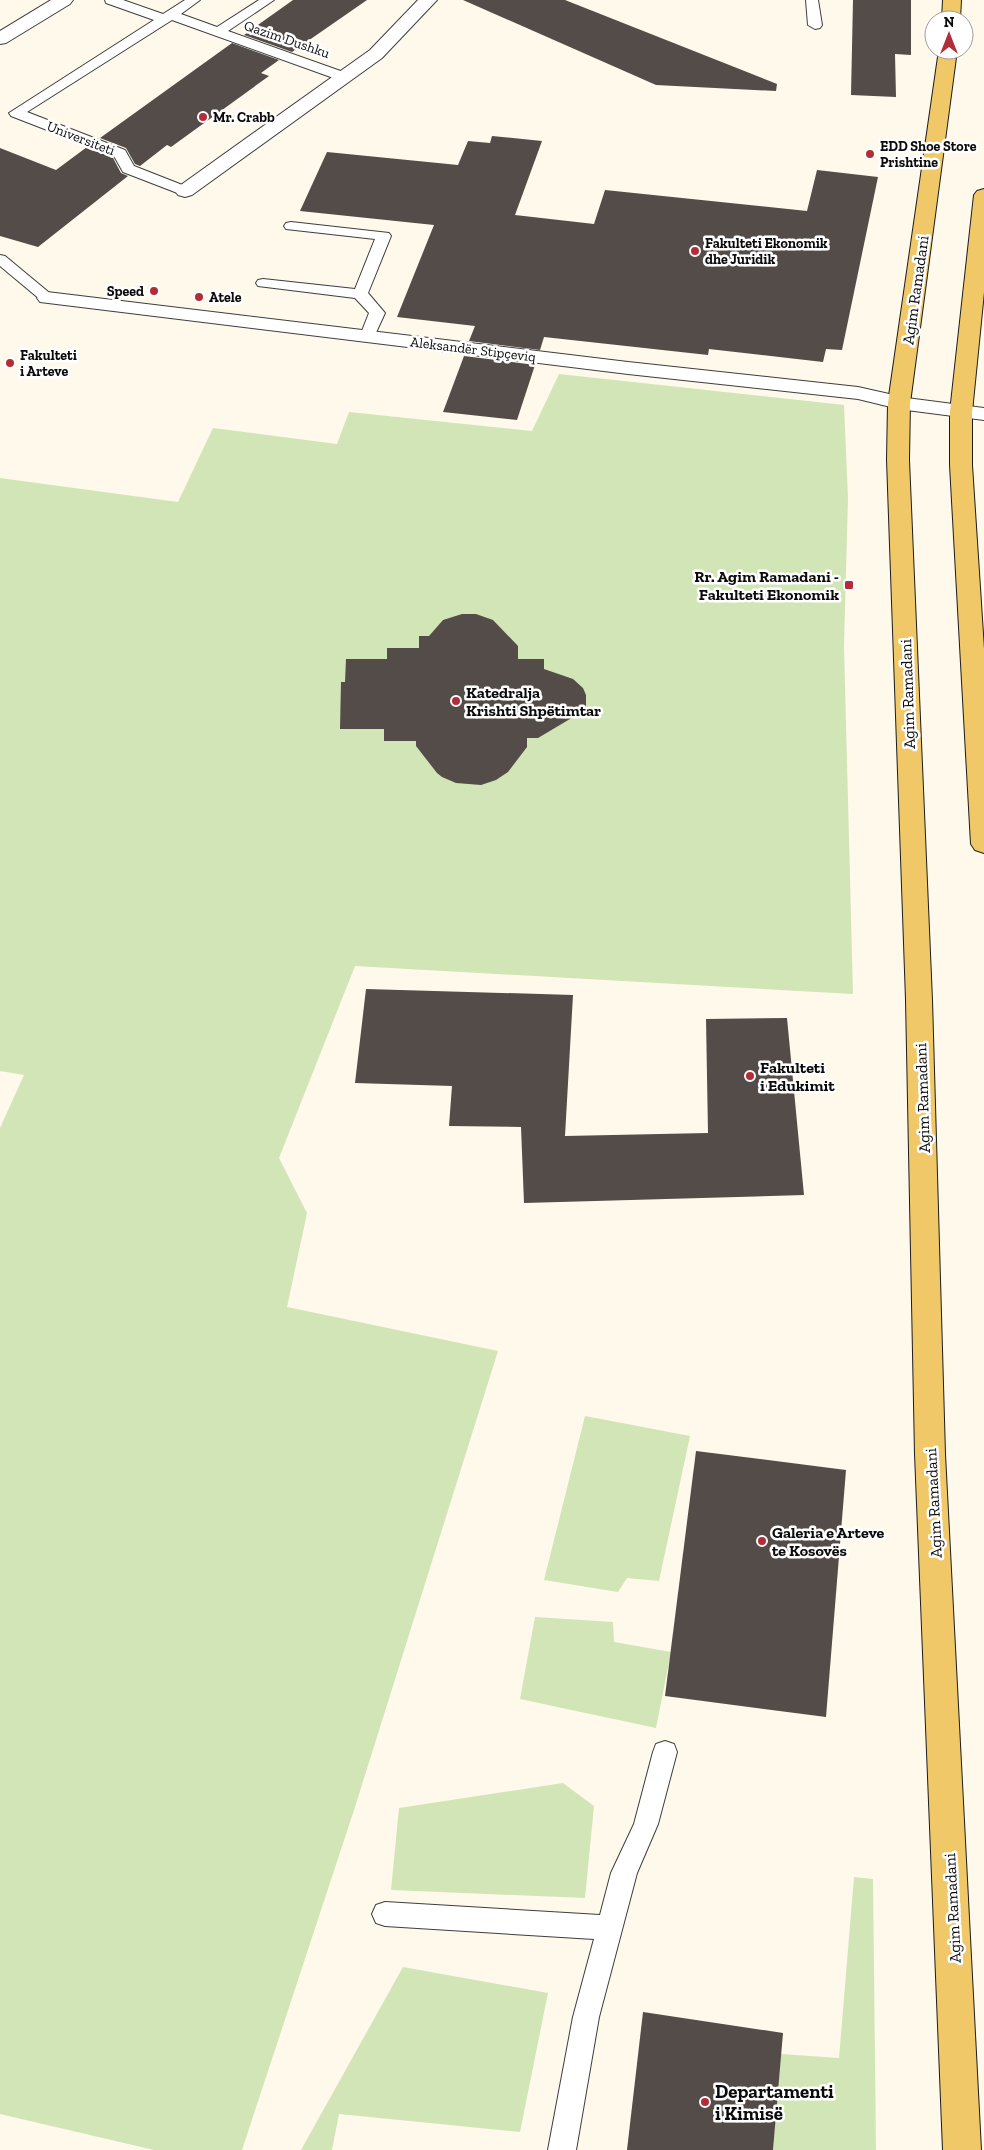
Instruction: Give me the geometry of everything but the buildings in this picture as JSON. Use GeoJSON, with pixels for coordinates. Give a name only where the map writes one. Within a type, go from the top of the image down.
{"type":"FeatureCollection","features":[{"type":"Feature","properties":{"kind":"main road","name":"Agim Ramadani"},"geometry":{"type":"LineString","coordinates":[[947,60],[899,403],[898,460],[919,1000],[930,1454],[950,1855],[962,2150]]}},
{"type":"Feature","properties":{"kind":"main road"},"geometry":{"type":"LineString","coordinates":[[984,195],[973,413],[961,465],[984,844]]}},
{"type":"Feature","properties":{"kind":"street"},"geometry":{"type":"LineString","coordinates":[[0,39],[64,0]]}},
{"type":"Feature","properties":{"kind":"street","name":"Universiteti"},"geometry":{"type":"LineString","coordinates":[[185,190],[376,54],[428,0]]}},
{"type":"Feature","properties":{"kind":"street","name":"Aleksandër Stipçeviq"},"geometry":{"type":"LineString","coordinates":[[47,298],[628,368],[858,393],[899,403],[973,413]]}},
{"type":"Feature","properties":{"kind":"lane","name":"Qazim Dushku"},"geometry":{"type":"LineString","coordinates":[[111,0],[218,32],[344,77]]}},
{"type":"Feature","properties":{"kind":"lane","name":"Universiteti"},"geometry":{"type":"LineString","coordinates":[[185,190],[128,169],[120,152],[16,113],[194,0]]}},
{"type":"Feature","properties":{"kind":"lane","name":"Qazim Dushku"},"geometry":{"type":"LineString","coordinates":[[218,32],[268,0]]}},
{"type":"Feature","properties":{"kind":"lane"},"geometry":{"type":"LineString","coordinates":[[812,0],[815,25]]}},
{"type":"Feature","properties":{"kind":"lane"},"geometry":{"type":"LineString","coordinates":[[291,226],[384,236],[360,294]]}},
{"type":"Feature","properties":{"kind":"lane"},"geometry":{"type":"LineString","coordinates":[[0,259],[47,298]]}},
{"type":"Feature","properties":{"kind":"lane"},"geometry":{"type":"LineString","coordinates":[[263,283],[360,294],[378,312],[368,336]]}},
{"type":"Feature","properties":{"kind":"lane"},"geometry":{"type":"LineString","coordinates":[[562,2150],[586,2017],[609,1928],[624,1873],[646,1824],[665,1752]]}},
{"type":"Feature","properties":{"kind":"lane"},"geometry":{"type":"LineString","coordinates":[[385,1914],[609,1928]]}},
{"type":"Feature","properties":{"kind":"green space"},"geometry":{"type":"Polygon","coordinates":[[[559,374],[844,405],[848,498],[844,646],[853,994],[355,966],[279,1158],[307,1213],[287,1307],[498,1351],[355,1807],[242,2150],[154,2150],[0,2114],[0,1128],[24,1075],[0,1071],[0,478],[178,502],[213,428],[337,444],[349,412],[532,431],[559,374]]]}},
{"type":"Feature","properties":{"kind":"green space"},"geometry":{"type":"Polygon","coordinates":[[[585,1416],[690,1436],[659,1581],[627,1578],[618,1592],[544,1580],[585,1416]]]}},
{"type":"Feature","properties":{"kind":"green space"},"geometry":{"type":"Polygon","coordinates":[[[535,1617],[613,1622],[614,1642],[671,1652],[656,1728],[520,1699],[535,1617]]]}},
{"type":"Feature","properties":{"kind":"green space"},"geometry":{"type":"Polygon","coordinates":[[[563,1783],[594,1806],[585,1898],[391,1890],[399,1808],[563,1783]]]}},
{"type":"Feature","properties":{"kind":"green space"},"geometry":{"type":"Polygon","coordinates":[[[854,1877],[873,1879],[876,2150],[773,2150],[781,2054],[839,2058],[854,1877]]]}},
{"type":"Feature","properties":{"kind":"green space"},"geometry":{"type":"Polygon","coordinates":[[[403,1967],[548,1993],[520,2132],[339,2114],[332,2150],[301,2150],[403,1967]]]}},
{"type":"Feature","properties":{"kind":"place","name":"Mr. Crabb"},"geometry":{"type":"Point","coordinates":[203,117]}},
{"type":"Feature","properties":{"kind":"place","name":"EDD Shoe Store Prishtine"},"geometry":{"type":"Point","coordinates":[870,154]}},
{"type":"Feature","properties":{"kind":"place","name":"Fakulteti Ekonomik dhe Juridik"},"geometry":{"type":"Point","coordinates":[695,251]}},
{"type":"Feature","properties":{"kind":"place","name":"Speed"},"geometry":{"type":"Point","coordinates":[154,291]}},
{"type":"Feature","properties":{"kind":"place","name":"Atele"},"geometry":{"type":"Point","coordinates":[199,297]}},
{"type":"Feature","properties":{"kind":"place","name":"Fakulteti i Arteve"},"geometry":{"type":"Point","coordinates":[10,363]}},
{"type":"Feature","properties":{"kind":"place","name":"Rr. Agim Ramadani - Fakulteti Ekonomik"},"geometry":{"type":"Point","coordinates":[849,585]}},
{"type":"Feature","properties":{"kind":"place","name":"Katedralja Krishti Shpëtimtar"},"geometry":{"type":"Point","coordinates":[456,701]}},
{"type":"Feature","properties":{"kind":"place","name":"Fakulteti i Edukimit"},"geometry":{"type":"Point","coordinates":[750,1076]}},
{"type":"Feature","properties":{"kind":"place","name":"Galeria e Arteve te Kosovës"},"geometry":{"type":"Point","coordinates":[762,1541]}},
{"type":"Feature","properties":{"kind":"place","name":"Departamenti i Kimisë"},"geometry":{"type":"Point","coordinates":[705,2102]}}]}
